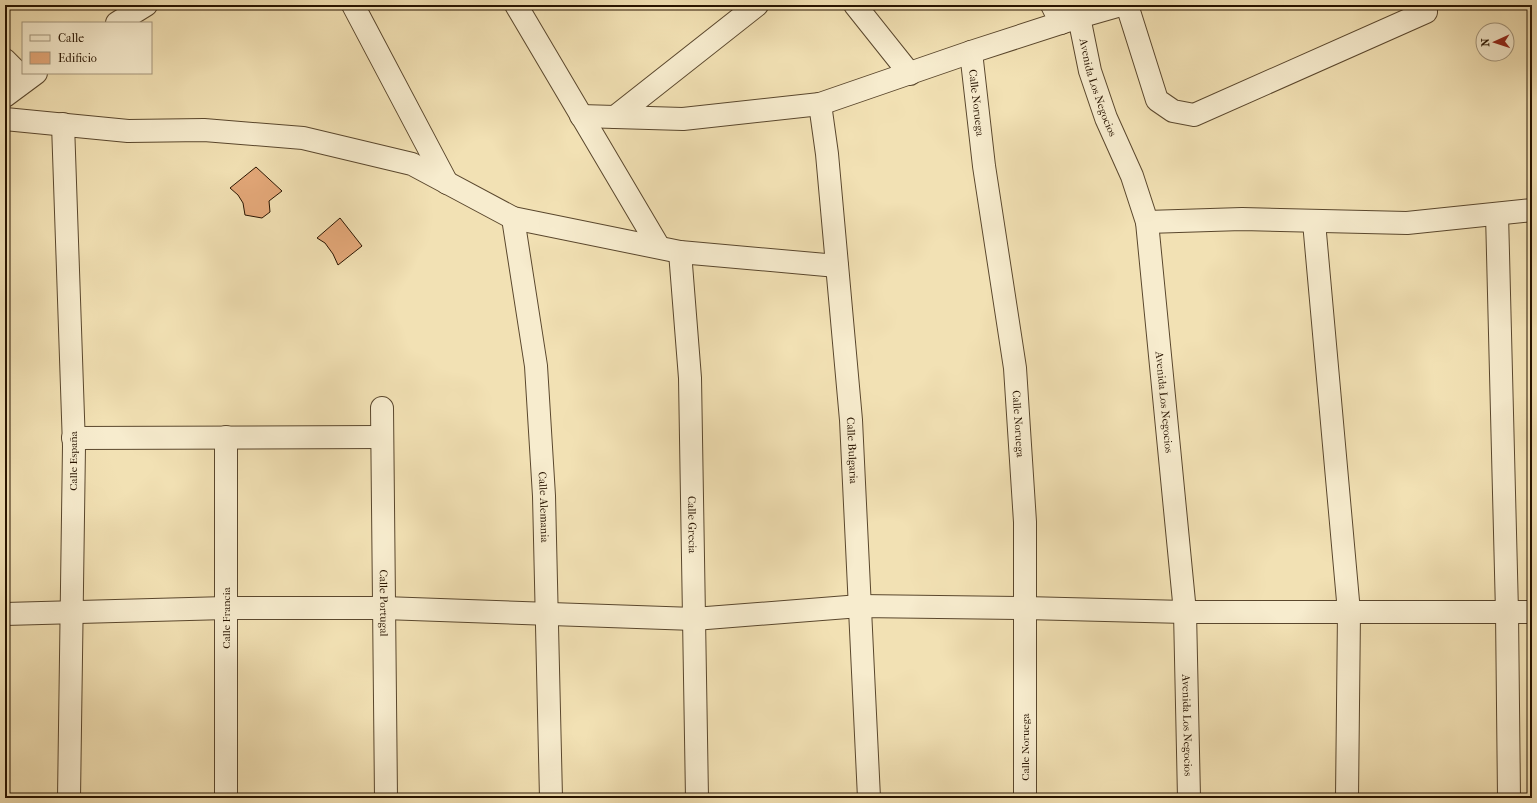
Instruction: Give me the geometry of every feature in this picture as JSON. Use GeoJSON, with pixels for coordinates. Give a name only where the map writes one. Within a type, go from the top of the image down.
{"type":"FeatureCollection","features":[{"type":"Feature","properties":{"kind":"street"},"geometry":{"type":"LineString","coordinates":[[119,22],[146,5]]}},
{"type":"Feature","properties":{"kind":"street"},"geometry":{"type":"LineString","coordinates":[[353,5],[447,183]]}},
{"type":"Feature","properties":{"kind":"street"},"geometry":{"type":"LineString","coordinates":[[516,5],[658,248]]}},
{"type":"Feature","properties":{"kind":"street"},"geometry":{"type":"LineString","coordinates":[[615,117],[756,5]]}},
{"type":"Feature","properties":{"kind":"street"},"geometry":{"type":"LineString","coordinates":[[855,5],[910,74]]}},
{"type":"Feature","properties":{"kind":"street"},"geometry":{"type":"LineString","coordinates":[[581,116],[683,119],[820,104],[972,52],[1064,15],[1122,5]]}},
{"type":"Feature","properties":{"kind":"street"},"geometry":{"type":"LineString","coordinates":[[1127,5],[1157,100],[1172,111],[1194,115],[1426,12]]}},
{"type":"Feature","properties":{"kind":"street","name":"Avenida Los Negocios"},"geometry":{"type":"LineString","coordinates":[[1064,15],[1090,71],[1106,118],[1132,176],[1147,222],[1185,612],[1189,798]]}},
{"type":"Feature","properties":{"kind":"street","name":"Calle Noruega"},"geometry":{"type":"LineString","coordinates":[[972,52],[984,166],[1015,368],[1025,522],[1025,798]]}},
{"type":"Feature","properties":{"kind":"street"},"geometry":{"type":"LineString","coordinates":[[5,60],[22,71]]}},
{"type":"Feature","properties":{"kind":"street"},"geometry":{"type":"LineString","coordinates":[[5,96],[30,76]]}},
{"type":"Feature","properties":{"kind":"street","name":"Calle Bulgaria"},"geometry":{"type":"LineString","coordinates":[[820,104],[827,154],[851,420],[868,798]]}},
{"type":"Feature","properties":{"kind":"street"},"geometry":{"type":"LineString","coordinates":[[5,119],[128,131],[204,130],[303,138],[412,164],[513,218],[680,252],[837,266]]}},
{"type":"Feature","properties":{"kind":"street","name":"Calle España"},"geometry":{"type":"LineString","coordinates":[[63,124],[73,438],[69,798]]}},
{"type":"Feature","properties":{"kind":"street"},"geometry":{"type":"LineString","coordinates":[[1147,222],[1242,219],[1314,222],[1407,223],[1532,210]]}},
{"type":"Feature","properties":{"kind":"street"},"geometry":{"type":"LineString","coordinates":[[1497,214],[1507,612],[1509,798]]}},
{"type":"Feature","properties":{"kind":"street","name":"Calle Alemania"},"geometry":{"type":"LineString","coordinates":[[513,218],[536,366],[544,496],[551,798]]}},
{"type":"Feature","properties":{"kind":"street"},"geometry":{"type":"LineString","coordinates":[[1314,222],[1349,612],[1346,798]]}},
{"type":"Feature","properties":{"kind":"street","name":"Calle Grecia"},"geometry":{"type":"LineString","coordinates":[[680,252],[690,378],[697,798]]}},
{"type":"Feature","properties":{"kind":"street","name":"Calle Portugal"},"geometry":{"type":"LineString","coordinates":[[382,408],[386,798]]}},
{"type":"Feature","properties":{"kind":"street","name":"Calle Francia"},"geometry":{"type":"LineString","coordinates":[[226,437],[226,798]]}},
{"type":"Feature","properties":{"kind":"street"},"geometry":{"type":"LineString","coordinates":[[73,438],[382,437]]}},
{"type":"Feature","properties":{"kind":"street"},"geometry":{"type":"LineString","coordinates":[[5,614],[226,608],[384,608],[694,618],[860,606],[1185,612],[1532,612]]}},
{"type":"Feature","properties":{"kind":"building"},"geometry":{"type":"Polygon","coordinates":[[[256,167],[282,191],[269,201],[270,212],[262,218],[245,215],[243,203],[238,195],[230,188],[256,167]]]}},
{"type":"Feature","properties":{"kind":"building"},"geometry":{"type":"Polygon","coordinates":[[[340,218],[362,246],[338,265],[333,254],[325,243],[317,238],[340,218]]]}}]}
